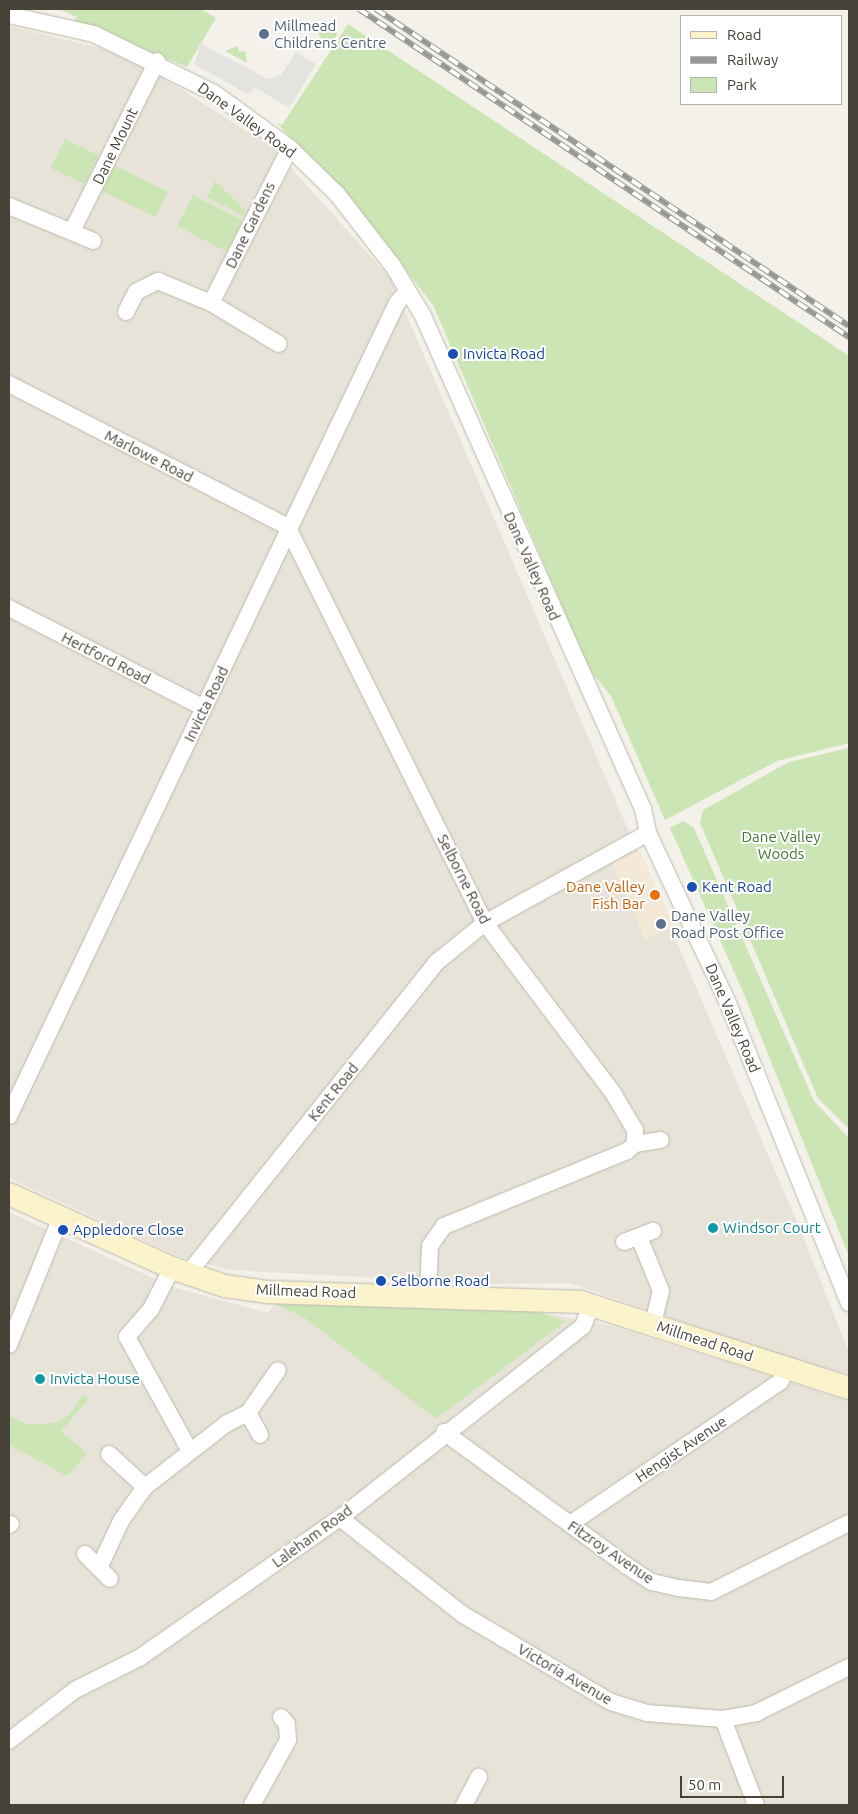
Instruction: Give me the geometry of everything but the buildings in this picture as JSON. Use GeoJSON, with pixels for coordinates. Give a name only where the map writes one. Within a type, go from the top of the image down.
{"type":"FeatureCollection","features":[{"type":"Feature","properties":{"kind":"main road","name":"Millmead Road"},"geometry":{"type":"LineString","coordinates":[[9,1194],[179,1271],[267,1292],[428,1294],[556,1299],[592,1304],[849,1388]]}},
{"type":"Feature","properties":{"kind":"street","name":"Dane Valley Road"},"geometry":{"type":"LineString","coordinates":[[9,15],[65,25],[157,61],[214,93],[290,148],[337,194],[393,266],[406,293],[422,316],[643,810],[648,833],[727,1001],[849,1303]]}},
{"type":"Feature","properties":{"kind":"street","name":"Dane Mount"},"geometry":{"type":"LineString","coordinates":[[72,231],[157,61]]}},
{"type":"Feature","properties":{"kind":"street","name":"Dane Gardens"},"geometry":{"type":"LineString","coordinates":[[211,304],[290,148]]}},
{"type":"Feature","properties":{"kind":"street"},"geometry":{"type":"LineString","coordinates":[[9,206],[93,241]]}},
{"type":"Feature","properties":{"kind":"street"},"geometry":{"type":"LineString","coordinates":[[126,312],[146,283],[158,281],[211,304],[280,344]]}},
{"type":"Feature","properties":{"kind":"street","name":"Invicta Road"},"geometry":{"type":"LineString","coordinates":[[9,1116],[397,303],[406,293]]}},
{"type":"Feature","properties":{"kind":"street","name":"Marlowe Road"},"geometry":{"type":"LineString","coordinates":[[9,384],[290,529]]}},
{"type":"Feature","properties":{"kind":"street","name":"Selborne Road"},"geometry":{"type":"LineString","coordinates":[[290,529],[485,923],[613,1093],[635,1130],[635,1144]]}},
{"type":"Feature","properties":{"kind":"street","name":"Hertford Road"},"geometry":{"type":"LineString","coordinates":[[9,608],[204,708]]}},
{"type":"Feature","properties":{"kind":"street","name":"Kent Road"},"geometry":{"type":"LineString","coordinates":[[190,1451],[127,1337],[151,1309],[179,1271],[437,962],[485,923],[648,833]]}},
{"type":"Feature","properties":{"kind":"street"},"geometry":{"type":"LineString","coordinates":[[428,1294],[430,1246],[444,1226],[635,1144],[661,1140]]}},
{"type":"Feature","properties":{"kind":"street"},"geometry":{"type":"LineString","coordinates":[[9,1345],[61,1217]]}},
{"type":"Feature","properties":{"kind":"street"},"geometry":{"type":"LineString","coordinates":[[639,1237],[661,1291],[653,1324]]}},
{"type":"Feature","properties":{"kind":"street","name":"Laleham Road"},"geometry":{"type":"LineString","coordinates":[[9,1741],[75,1690],[138,1658],[340,1518],[444,1432],[583,1326],[592,1304]]}},
{"type":"Feature","properties":{"kind":"street","name":"Hengist Avenue"},"geometry":{"type":"LineString","coordinates":[[570,1524],[780,1382],[787,1369]]}},
{"type":"Feature","properties":{"kind":"street"},"geometry":{"type":"LineString","coordinates":[[85,1554],[105,1574],[121,1521],[145,1488],[190,1451],[248,1413],[278,1370]]}},
{"type":"Feature","properties":{"kind":"street"},"geometry":{"type":"LineString","coordinates":[[248,1413],[260,1435]]}},
{"type":"Feature","properties":{"kind":"street","name":"Fitzroy Avenue"},"geometry":{"type":"LineString","coordinates":[[444,1432],[652,1582],[711,1592],[849,1523]]}},
{"type":"Feature","properties":{"kind":"street"},"geometry":{"type":"LineString","coordinates":[[109,1454],[145,1488]]}},
{"type":"Feature","properties":{"kind":"street","name":"Victoria Avenue"},"geometry":{"type":"LineString","coordinates":[[340,1518],[462,1614],[611,1702],[646,1713],[723,1719],[756,1713],[849,1667]]}},
{"type":"Feature","properties":{"kind":"street"},"geometry":{"type":"LineString","coordinates":[[252,1805],[288,1740],[287,1724],[281,1717]]}},
{"type":"Feature","properties":{"kind":"street"},"geometry":{"type":"LineString","coordinates":[[723,1719],[756,1805]]}},
{"type":"Feature","properties":{"kind":"street"},"geometry":{"type":"LineString","coordinates":[[464,1805],[479,1777]]}},
{"type":"Feature","properties":{"kind":"shaded area"},"geometry":{"type":"Polygon","coordinates":[[[9,26],[128,55],[274,149],[391,279],[801,1231],[849,1353],[849,1374],[787,1358],[570,1283],[490,1284],[230,1270],[178,1256],[9,1178],[9,26]]]}},
{"type":"Feature","properties":{"kind":"shaded area"},"geometry":{"type":"Polygon","coordinates":[[[201,44],[268,79],[281,75],[296,52],[316,64],[289,108],[254,87],[249,95],[194,64],[201,44]]]}},
{"type":"Feature","properties":{"kind":"shaded area"},"geometry":{"type":"Polygon","coordinates":[[[640,851],[674,927],[645,939],[612,864],[640,851]]]}},
{"type":"Feature","properties":{"kind":"shaded area"},"geometry":{"type":"Polygon","coordinates":[[[9,1212],[173,1287],[268,1313],[275,1304],[537,1312],[612,1326],[849,1401],[849,1805],[9,1805],[9,1212]]]}},
{"type":"Feature","properties":{"kind":"green space"},"geometry":{"type":"Polygon","coordinates":[[[58,9],[201,9],[216,18],[187,67],[74,21],[77,17],[58,9]]]}},
{"type":"Feature","properties":{"kind":"green space"},"geometry":{"type":"Polygon","coordinates":[[[324,24],[332,24],[337,29],[335,40],[324,42],[319,37],[319,29],[324,24]]]}},
{"type":"Feature","properties":{"kind":"green space"},"geometry":{"type":"Polygon","coordinates":[[[348,24],[849,356],[849,743],[777,761],[665,820],[611,696],[589,669],[433,305],[375,230],[277,123],[282,125],[348,24]]]}},
{"type":"Feature","properties":{"kind":"green space"},"geometry":{"type":"Polygon","coordinates":[[[238,46],[239,52],[245,51],[247,63],[225,51],[238,46]]]}},
{"type":"Feature","properties":{"kind":"green space"},"geometry":{"type":"Polygon","coordinates":[[[65,139],[98,155],[84,184],[51,168],[65,139]]]}},
{"type":"Feature","properties":{"kind":"green space"},"geometry":{"type":"Polygon","coordinates":[[[113,165],[168,192],[156,217],[101,190],[113,165]]]}},
{"type":"Feature","properties":{"kind":"green space"},"geometry":{"type":"Polygon","coordinates":[[[215,181],[246,211],[243,215],[207,197],[215,181]]]}},
{"type":"Feature","properties":{"kind":"green space"},"geometry":{"type":"Polygon","coordinates":[[[193,195],[243,220],[227,252],[177,226],[193,195]]]}},
{"type":"Feature","properties":{"kind":"green space","name":"Dane Valley Woods"},"geometry":{"type":"Polygon","coordinates":[[[849,748],[849,1129],[818,1098],[700,823],[703,810],[789,762],[849,748]]]}},
{"type":"Feature","properties":{"kind":"green space"},"geometry":{"type":"Polygon","coordinates":[[[683,821],[694,828],[814,1101],[849,1138],[849,1256],[743,992],[670,828],[683,821]]]}},
{"type":"Feature","properties":{"kind":"green space"},"geometry":{"type":"Polygon","coordinates":[[[275,1304],[537,1312],[566,1321],[436,1419],[305,1318],[275,1304]]]}},
{"type":"Feature","properties":{"kind":"green space"},"geometry":{"type":"Polygon","coordinates":[[[83,1395],[90,1398],[61,1431],[87,1454],[67,1476],[9,1445],[9,1416],[29,1425],[54,1423],[69,1415],[83,1395]]]}},
{"type":"Feature","properties":{"kind":"railway"},"geometry":{"type":"LineString","coordinates":[[359,9],[849,337]]}},
{"type":"Feature","properties":{"kind":"railway"},"geometry":{"type":"LineString","coordinates":[[376,9],[849,326]]}},
{"type":"Feature","properties":{"kind":"place","name":"Millmead Childrens Centre"},"geometry":{"type":"Point","coordinates":[264,34]}},
{"type":"Feature","properties":{"kind":"place","name":"Invicta Road"},"geometry":{"type":"Point","coordinates":[453,354]}},
{"type":"Feature","properties":{"kind":"place","name":"Kent Road"},"geometry":{"type":"Point","coordinates":[692,887]}},
{"type":"Feature","properties":{"kind":"place","name":"Dane Valley Fish Bar"},"geometry":{"type":"Point","coordinates":[655,895]}},
{"type":"Feature","properties":{"kind":"place","name":"Dane Valley Road Post Office"},"geometry":{"type":"Point","coordinates":[661,924]}},
{"type":"Feature","properties":{"kind":"place","name":"Windsor Court"},"geometry":{"type":"Point","coordinates":[713,1228]}},
{"type":"Feature","properties":{"kind":"place","name":"Appledore Close"},"geometry":{"type":"Point","coordinates":[63,1230]}},
{"type":"Feature","properties":{"kind":"place","name":"Selborne Road"},"geometry":{"type":"Point","coordinates":[381,1281]}},
{"type":"Feature","properties":{"kind":"place","name":"Invicta House"},"geometry":{"type":"Point","coordinates":[40,1379]}}]}
